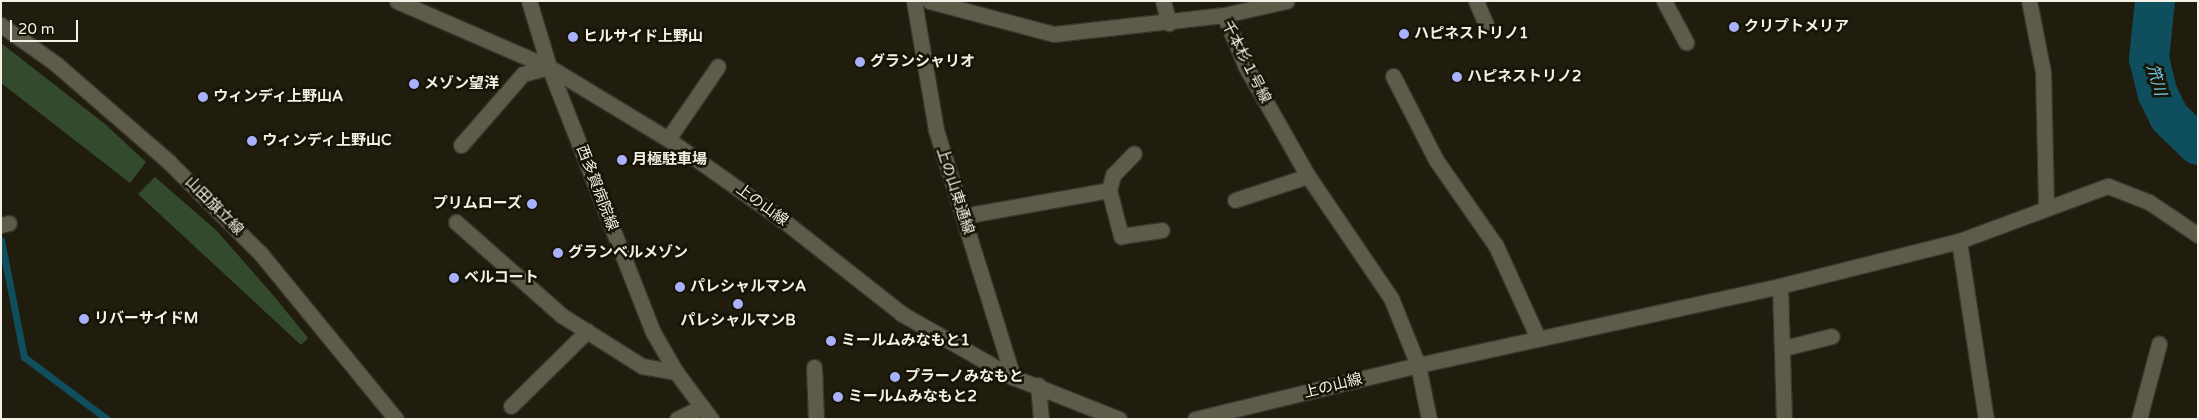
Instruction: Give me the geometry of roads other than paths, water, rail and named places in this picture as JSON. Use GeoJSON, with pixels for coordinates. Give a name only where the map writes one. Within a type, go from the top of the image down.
{"type":"FeatureCollection","features":[{"type":"Feature","properties":{"kind":"street","name":"上の山線"},"geometry":{"type":"LineString","coordinates":[[397,1],[550,66],[668,139],[784,221],[902,314],[1013,377],[1038,385],[1119,419]]}},
{"type":"Feature","properties":{"kind":"street","name":"西多賀病院線"},"geometry":{"type":"LineString","coordinates":[[529,1],[550,66],[653,332],[676,372],[707,413]]}},
{"type":"Feature","properties":{"kind":"street","name":"上の山東通線"},"geometry":{"type":"LineString","coordinates":[[914,1],[936,130],[1013,377]]}},
{"type":"Feature","properties":{"kind":"street","name":"千本杉１号線"},"geometry":{"type":"LineString","coordinates":[[930,1],[1054,34],[1169,23],[1224,15],[1246,67],[1308,176],[1391,298],[1418,366]]}},
{"type":"Feature","properties":{"kind":"street"},"geometry":{"type":"LineString","coordinates":[[1163,1],[1169,23]]}},
{"type":"Feature","properties":{"kind":"street"},"geometry":{"type":"LineString","coordinates":[[1224,15],[1286,1]]}},
{"type":"Feature","properties":{"kind":"street"},"geometry":{"type":"LineString","coordinates":[[1476,1],[1486,24]]}},
{"type":"Feature","properties":{"kind":"street"},"geometry":{"type":"LineString","coordinates":[[1664,1],[1686,42]]}},
{"type":"Feature","properties":{"kind":"street"},"geometry":{"type":"LineString","coordinates":[[2029,1],[2044,72],[2046,206]]}},
{"type":"Feature","properties":{"kind":"street","name":"山田旗立線"},"geometry":{"type":"LineString","coordinates":[[1,25],[56,64],[169,162],[261,254],[396,419]]}},
{"type":"Feature","properties":{"kind":"street"},"geometry":{"type":"LineString","coordinates":[[461,145],[523,74],[550,66]]}},
{"type":"Feature","properties":{"kind":"street"},"geometry":{"type":"LineString","coordinates":[[668,139],[718,66]]}},
{"type":"Feature","properties":{"kind":"street"},"geometry":{"type":"LineString","coordinates":[[1393,76],[1436,160],[1496,246],[1538,338]]}},
{"type":"Feature","properties":{"kind":"street"},"geometry":{"type":"LineString","coordinates":[[1134,153],[1113,175],[1109,190],[1121,236],[1162,230]]}},
{"type":"Feature","properties":{"kind":"street"},"geometry":{"type":"LineString","coordinates":[[1235,200],[1308,176]]}},
{"type":"Feature","properties":{"kind":"street","name":"上の山線"},"geometry":{"type":"LineString","coordinates":[[1195,419],[1538,338],[1780,286],[1959,240],[2046,206],[2108,186],[2149,202],[2198,235]]}},
{"type":"Feature","properties":{"kind":"street"},"geometry":{"type":"LineString","coordinates":[[963,216],[1109,190]]}},
{"type":"Feature","properties":{"kind":"street"},"geometry":{"type":"LineString","coordinates":[[456,222],[561,315],[642,366],[676,372]]}},
{"type":"Feature","properties":{"kind":"street"},"geometry":{"type":"LineString","coordinates":[[1959,240],[1986,419]]}},
{"type":"Feature","properties":{"kind":"street"},"geometry":{"type":"LineString","coordinates":[[1780,286],[1784,348],[1784,419]]}},
{"type":"Feature","properties":{"kind":"street"},"geometry":{"type":"LineString","coordinates":[[512,406],[587,331]]}},
{"type":"Feature","properties":{"kind":"street"},"geometry":{"type":"LineString","coordinates":[[1784,348],[1832,336]]}},
{"type":"Feature","properties":{"kind":"street"},"geometry":{"type":"LineString","coordinates":[[2139,419],[2159,344]]}},
{"type":"Feature","properties":{"kind":"street"},"geometry":{"type":"LineString","coordinates":[[1418,366],[1429,419]]}},
{"type":"Feature","properties":{"kind":"street"},"geometry":{"type":"LineString","coordinates":[[814,367],[816,419]]}},
{"type":"Feature","properties":{"kind":"street"},"geometry":{"type":"LineString","coordinates":[[1038,385],[1041,419]]}},
{"type":"Feature","properties":{"kind":"street"},"geometry":{"type":"LineString","coordinates":[[677,419],[707,413]]}},
{"type":"Feature","properties":{"kind":"waterway","name":"笊川"},"geometry":{"type":"LineString","coordinates":[[2155,1],[2149,59],[2158,94],[2169,117],[2198,145]]}},
{"type":"Feature","properties":{"kind":"waterway"},"geometry":{"type":"LineString","coordinates":[[1,240],[24,357],[107,419]]}},
{"type":"Feature","properties":{"kind":"place","name":"クリプトメリア"},"geometry":{"type":"Point","coordinates":[1734,27]}},
{"type":"Feature","properties":{"kind":"place","name":"ハピネストリノ1"},"geometry":{"type":"Point","coordinates":[1404,34]}},
{"type":"Feature","properties":{"kind":"place","name":"ヒルサイド上野山"},"geometry":{"type":"Point","coordinates":[573,37]}},
{"type":"Feature","properties":{"kind":"place","name":"グランシャリオ"},"geometry":{"type":"Point","coordinates":[860,62]}},
{"type":"Feature","properties":{"kind":"place","name":"ハピネストリノ2"},"geometry":{"type":"Point","coordinates":[1457,77]}},
{"type":"Feature","properties":{"kind":"place","name":"メゾン望洋"},"geometry":{"type":"Point","coordinates":[414,84]}},
{"type":"Feature","properties":{"kind":"place","name":"ウィンディ上野山A"},"geometry":{"type":"Point","coordinates":[203,97]}},
{"type":"Feature","properties":{"kind":"place","name":"ウィンディ上野山C"},"geometry":{"type":"Point","coordinates":[252,141]}},
{"type":"Feature","properties":{"kind":"place","name":"月極駐車場"},"geometry":{"type":"Point","coordinates":[622,160]}},
{"type":"Feature","properties":{"kind":"place","name":"プリムローズ"},"geometry":{"type":"Point","coordinates":[532,204]}},
{"type":"Feature","properties":{"kind":"place","name":"グランベルメゾン"},"geometry":{"type":"Point","coordinates":[558,253]}},
{"type":"Feature","properties":{"kind":"place","name":"ベルコート"},"geometry":{"type":"Point","coordinates":[454,278]}},
{"type":"Feature","properties":{"kind":"place","name":"パレシャルマンA"},"geometry":{"type":"Point","coordinates":[680,287]}},
{"type":"Feature","properties":{"kind":"place","name":"パレシャルマンB"},"geometry":{"type":"Point","coordinates":[738,304]}},
{"type":"Feature","properties":{"kind":"place","name":"リバーサイドM"},"geometry":{"type":"Point","coordinates":[84,319]}},
{"type":"Feature","properties":{"kind":"place","name":"ミールムみなもと1"},"geometry":{"type":"Point","coordinates":[831,341]}},
{"type":"Feature","properties":{"kind":"place","name":"プラーノみなもと"},"geometry":{"type":"Point","coordinates":[895,377]}},
{"type":"Feature","properties":{"kind":"place","name":"ミールムみなもと2"},"geometry":{"type":"Point","coordinates":[838,397]}}]}
